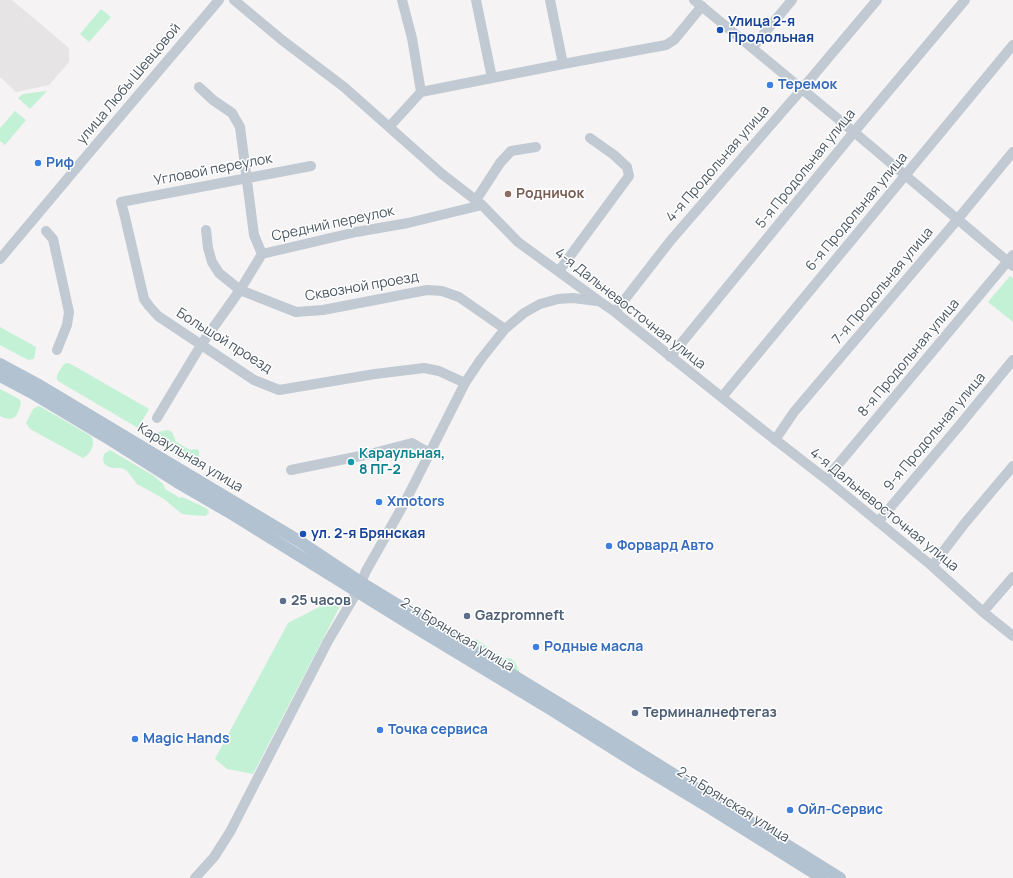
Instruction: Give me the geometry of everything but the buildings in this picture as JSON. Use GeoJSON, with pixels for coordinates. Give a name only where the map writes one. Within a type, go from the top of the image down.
{"type":"FeatureCollection","features":[{"type":"Feature","properties":{"kind":"main road","name":"Караульная улица"},"geometry":{"type":"LineString","coordinates":[[0,364],[37,384],[272,525],[299,542],[360,587]]}},
{"type":"Feature","properties":{"kind":"main road","name":"Караульная улица"},"geometry":{"type":"LineString","coordinates":[[0,376],[34,394],[360,587]]}},
{"type":"Feature","properties":{"kind":"main road","name":"2-я Брянская улица"},"geometry":{"type":"LineString","coordinates":[[360,587],[639,765],[822,878]]}},
{"type":"Feature","properties":{"kind":"main road","name":"2-я Брянская улица"},"geometry":{"type":"LineString","coordinates":[[360,587],[598,727],[840,878]]}},
{"type":"Feature","properties":{"kind":"street","name":"улица Любы Шевцовой"},"geometry":{"type":"LineString","coordinates":[[0,259],[219,0]]}},
{"type":"Feature","properties":{"kind":"street","name":"4-я Дальневосточная улица"},"geometry":{"type":"LineString","coordinates":[[234,0],[282,40],[344,87],[442,174],[479,202],[518,242],[615,312],[826,479],[932,566],[1013,636]]}},
{"type":"Feature","properties":{"kind":"street"},"geometry":{"type":"LineString","coordinates":[[402,0],[412,38],[421,92]]}},
{"type":"Feature","properties":{"kind":"street"},"geometry":{"type":"LineString","coordinates":[[476,0],[492,78]]}},
{"type":"Feature","properties":{"kind":"street"},"geometry":{"type":"LineString","coordinates":[[550,0],[563,64]]}},
{"type":"Feature","properties":{"kind":"street"},"geometry":{"type":"LineString","coordinates":[[752,48],[792,0]]}},
{"type":"Feature","properties":{"kind":"street","name":"4-я Продольная улица"},"geometry":{"type":"LineString","coordinates":[[615,312],[671,240],[877,0]]}},
{"type":"Feature","properties":{"kind":"street","name":"5-я Продольная улица"},"geometry":{"type":"LineString","coordinates":[[670,357],[854,132],[965,0]]}},
{"type":"Feature","properties":{"kind":"street"},"geometry":{"type":"LineString","coordinates":[[388,127],[421,92],[666,45],[674,40],[699,2],[957,220],[1011,261]]}},
{"type":"Feature","properties":{"kind":"street","name":"6-я Продольная улица"},"geometry":{"type":"LineString","coordinates":[[722,397],[1013,45]]}},
{"type":"Feature","properties":{"kind":"street"},"geometry":{"type":"LineString","coordinates":[[199,87],[213,100],[232,113],[240,127],[254,235],[262,254]]}},
{"type":"Feature","properties":{"kind":"street"},"geometry":{"type":"LineString","coordinates":[[559,271],[629,176],[627,167],[614,154],[590,138]]}},
{"type":"Feature","properties":{"kind":"street"},"geometry":{"type":"LineString","coordinates":[[479,202],[500,163],[511,152],[536,147]]}},
{"type":"Feature","properties":{"kind":"street","name":"7-я Продольная улица"},"geometry":{"type":"LineString","coordinates":[[775,440],[794,412],[1013,152]]}},
{"type":"Feature","properties":{"kind":"street","name":"Угловой переулок"},"geometry":{"type":"LineString","coordinates":[[121,202],[311,166]]}},
{"type":"Feature","properties":{"kind":"street","name":"Большой проезд"},"geometry":{"type":"LineString","coordinates":[[121,202],[126,217],[144,299],[149,306],[158,316],[254,380],[279,390],[375,374],[424,368],[439,372],[465,383]]}},
{"type":"Feature","properties":{"kind":"street","name":"Средний переулок"},"geometry":{"type":"LineString","coordinates":[[157,418],[201,345],[240,290],[262,254],[356,232],[408,223],[479,202]]}},
{"type":"Feature","properties":{"kind":"street","name":"Сквозной проезд"},"geometry":{"type":"LineString","coordinates":[[206,230],[208,248],[212,262],[219,273],[240,290],[296,312],[323,310],[427,290],[442,291],[459,297],[505,328]]}},
{"type":"Feature","properties":{"kind":"street"},"geometry":{"type":"LineString","coordinates":[[46,231],[53,239],[69,312],[67,325],[57,350]]}},
{"type":"Feature","properties":{"kind":"street","name":"8-я Продольная улица"},"geometry":{"type":"LineString","coordinates":[[826,479],[1011,261]]}},
{"type":"Feature","properties":{"kind":"street"},"geometry":{"type":"LineString","coordinates":[[195,878],[214,857],[230,832],[328,641],[360,587],[366,572],[405,502],[465,383],[481,359],[505,328],[524,313],[540,304],[558,298],[599,301]]}},
{"type":"Feature","properties":{"kind":"street","name":"9-я Продольная улица"},"geometry":{"type":"LineString","coordinates":[[878,522],[960,426],[1013,360]]}},
{"type":"Feature","properties":{"kind":"street"},"geometry":{"type":"LineString","coordinates":[[291,470],[370,454],[412,443],[430,453]]}},
{"type":"Feature","properties":{"kind":"street"},"geometry":{"type":"LineString","coordinates":[[932,566],[965,523],[1013,466]]}},
{"type":"Feature","properties":{"kind":"street"},"geometry":{"type":"LineString","coordinates":[[984,612],[1013,577]]}},
{"type":"Feature","properties":{"kind":"shaded area"},"geometry":{"type":"Polygon","coordinates":[[[0,0],[12,0],[69,48],[69,62],[49,85],[16,92],[0,77],[0,0]]]}},
{"type":"Feature","properties":{"kind":"green space"},"geometry":{"type":"Polygon","coordinates":[[[101,9],[111,17],[89,42],[80,34],[101,9]]]}},
{"type":"Feature","properties":{"kind":"green space"},"geometry":{"type":"Polygon","coordinates":[[[47,91],[30,109],[18,98],[23,94],[47,91]]]}},
{"type":"Feature","properties":{"kind":"green space"},"geometry":{"type":"Polygon","coordinates":[[[15,111],[26,120],[5,145],[0,141],[0,128],[15,111]]]}},
{"type":"Feature","properties":{"kind":"green space"},"geometry":{"type":"Polygon","coordinates":[[[1010,276],[1013,278],[1013,322],[988,302],[1010,276]]]}},
{"type":"Feature","properties":{"kind":"green space"},"geometry":{"type":"Polygon","coordinates":[[[0,327],[36,347],[34,359],[28,360],[0,345],[0,327]]]}},
{"type":"Feature","properties":{"kind":"green space"},"geometry":{"type":"Polygon","coordinates":[[[66,363],[69,363],[149,409],[138,428],[58,381],[57,375],[66,363]]]}},
{"type":"Feature","properties":{"kind":"green space"},"geometry":{"type":"Polygon","coordinates":[[[0,389],[19,399],[21,402],[19,411],[15,417],[9,419],[0,416],[0,389]]]}},
{"type":"Feature","properties":{"kind":"green space"},"geometry":{"type":"Polygon","coordinates":[[[38,406],[91,436],[93,445],[86,456],[83,458],[30,429],[26,423],[33,409],[38,406]]]}},
{"type":"Feature","properties":{"kind":"green space"},"geometry":{"type":"Polygon","coordinates":[[[168,430],[172,432],[175,441],[190,450],[199,450],[199,456],[195,464],[155,442],[154,438],[158,432],[168,430]]]}},
{"type":"Feature","properties":{"kind":"green space"},"geometry":{"type":"Polygon","coordinates":[[[110,450],[154,476],[163,484],[165,489],[180,498],[182,497],[206,508],[209,513],[205,516],[182,514],[164,499],[137,484],[127,471],[122,468],[112,468],[107,466],[103,459],[104,454],[110,450]]]}},
{"type":"Feature","properties":{"kind":"green space"},"geometry":{"type":"Polygon","coordinates":[[[335,603],[340,606],[253,774],[227,769],[215,759],[288,623],[323,605],[335,603]]]}},
{"type":"Feature","properties":{"kind":"green space"},"geometry":{"type":"Polygon","coordinates":[[[476,639],[504,658],[510,658],[515,662],[521,675],[469,643],[476,639]]]}},
{"type":"Feature","properties":{"kind":"place","name":"Улица 2-я Продольная"},"geometry":{"type":"Point","coordinates":[720,30]}},
{"type":"Feature","properties":{"kind":"place","name":"Теремок"},"geometry":{"type":"Point","coordinates":[770,85]}},
{"type":"Feature","properties":{"kind":"place","name":"Риф"},"geometry":{"type":"Point","coordinates":[38,163]}},
{"type":"Feature","properties":{"kind":"place","name":"Родничок"},"geometry":{"type":"Point","coordinates":[508,194]}},
{"type":"Feature","properties":{"kind":"place","name":"Караульная, 8 ПГ-2"},"geometry":{"type":"Point","coordinates":[351,462]}},
{"type":"Feature","properties":{"kind":"place","name":"Xmotors"},"geometry":{"type":"Point","coordinates":[379,502]}},
{"type":"Feature","properties":{"kind":"place","name":"ул. 2-я Брянская"},"geometry":{"type":"Point","coordinates":[303,534]}},
{"type":"Feature","properties":{"kind":"place","name":"Форвард Авто"},"geometry":{"type":"Point","coordinates":[609,546]}},
{"type":"Feature","properties":{"kind":"place","name":"25 часов"},"geometry":{"type":"Point","coordinates":[283,601]}},
{"type":"Feature","properties":{"kind":"place","name":"Gazpromneft"},"geometry":{"type":"Point","coordinates":[467,616]}},
{"type":"Feature","properties":{"kind":"place","name":"Родные масла"},"geometry":{"type":"Point","coordinates":[536,647]}},
{"type":"Feature","properties":{"kind":"place","name":"Терминалнефтегаз"},"geometry":{"type":"Point","coordinates":[635,713]}},
{"type":"Feature","properties":{"kind":"place","name":"Точка сервиса"},"geometry":{"type":"Point","coordinates":[380,730]}},
{"type":"Feature","properties":{"kind":"place","name":"Magic Hands"},"geometry":{"type":"Point","coordinates":[135,739]}},
{"type":"Feature","properties":{"kind":"place","name":"Ойл-Сервис"},"geometry":{"type":"Point","coordinates":[790,810]}}]}
